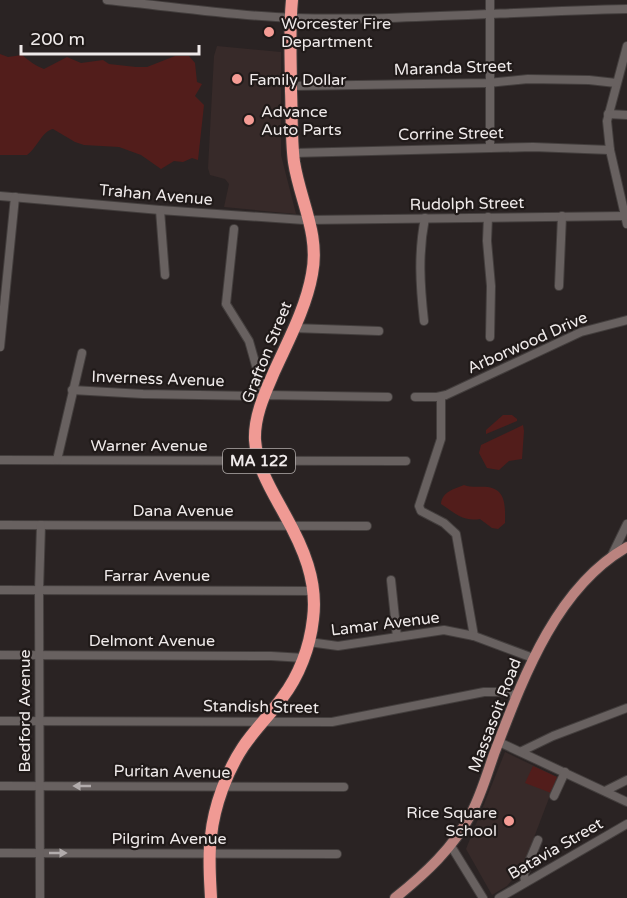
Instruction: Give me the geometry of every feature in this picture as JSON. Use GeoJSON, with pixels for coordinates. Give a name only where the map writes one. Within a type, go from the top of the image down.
{"type":"FeatureCollection","features":[{"type":"Feature","properties":{"kind":"highway","name":"Grafton Street"},"geometry":{"type":"LineString","coordinates":[[211,898],[212,825],[224,787],[239,753],[289,689],[304,658],[314,612],[313,591],[305,556],[270,488],[259,460],[255,430],[264,395],[306,296],[315,250],[293,153],[292,0]]}},
{"type":"Feature","properties":{"kind":"main road","name":"Massasoit Road"},"geometry":{"type":"LineString","coordinates":[[399,897],[451,846],[476,804],[533,658],[577,591],[611,556],[627,547]]}},
{"type":"Feature","properties":{"kind":"street"},"geometry":{"type":"LineString","coordinates":[[107,0],[230,14],[291,18],[401,17],[627,9]]}},
{"type":"Feature","properties":{"kind":"street"},"geometry":{"type":"LineString","coordinates":[[489,148],[490,0]]}},
{"type":"Feature","properties":{"kind":"street"},"geometry":{"type":"LineString","coordinates":[[626,220],[610,150],[608,114],[627,47]]}},
{"type":"Feature","properties":{"kind":"street","name":"Maranda Street"},"geometry":{"type":"LineString","coordinates":[[291,86],[488,83],[528,79],[616,83]]}},
{"type":"Feature","properties":{"kind":"street"},"geometry":{"type":"LineString","coordinates":[[608,114],[627,115]]}},
{"type":"Feature","properties":{"kind":"street","name":"Corrine Street"},"geometry":{"type":"LineString","coordinates":[[293,153],[489,148],[610,150]]}},
{"type":"Feature","properties":{"kind":"street","name":"Trahan Avenue"},"geometry":{"type":"LineString","coordinates":[[0,196],[310,220]]}},
{"type":"Feature","properties":{"kind":"street"},"geometry":{"type":"LineString","coordinates":[[0,347],[15,197]]}},
{"type":"Feature","properties":{"kind":"street"},"geometry":{"type":"LineString","coordinates":[[160,210],[165,275]]}},
{"type":"Feature","properties":{"kind":"street"},"geometry":{"type":"LineString","coordinates":[[559,286],[562,216]]}},
{"type":"Feature","properties":{"kind":"street","name":"Rudolph Street"},"geometry":{"type":"LineString","coordinates":[[310,220],[562,216],[626,220]]}},
{"type":"Feature","properties":{"kind":"street"},"geometry":{"type":"LineString","coordinates":[[488,217],[487,241],[491,286],[490,337]]}},
{"type":"Feature","properties":{"kind":"street"},"geometry":{"type":"LineString","coordinates":[[424,321],[420,244],[425,218]]}},
{"type":"Feature","properties":{"kind":"street"},"geometry":{"type":"LineString","coordinates":[[234,229],[226,304],[249,341],[264,395]]}},
{"type":"Feature","properties":{"kind":"street","name":"Arborwood Drive"},"geometry":{"type":"LineString","coordinates":[[441,397],[581,332],[627,320]]}},
{"type":"Feature","properties":{"kind":"street"},"geometry":{"type":"LineString","coordinates":[[293,328],[380,331]]}},
{"type":"Feature","properties":{"kind":"street"},"geometry":{"type":"LineString","coordinates":[[57,460],[81,352]]}},
{"type":"Feature","properties":{"kind":"street","name":"Inverness Avenue"},"geometry":{"type":"LineString","coordinates":[[72,390],[154,394],[388,397]]}},
{"type":"Feature","properties":{"kind":"street"},"geometry":{"type":"LineString","coordinates":[[415,397],[441,397],[441,439],[419,506],[421,512],[444,523],[456,534],[474,636]]}},
{"type":"Feature","properties":{"kind":"street","name":"Warner Avenue"},"geometry":{"type":"LineString","coordinates":[[0,460],[406,461]]}},
{"type":"Feature","properties":{"kind":"street","name":"Dana Avenue"},"geometry":{"type":"LineString","coordinates":[[0,525],[367,526]]}},
{"type":"Feature","properties":{"kind":"street","name":"Bedford Avenue"},"geometry":{"type":"LineString","coordinates":[[40,898],[39,590],[41,525]]}},
{"type":"Feature","properties":{"kind":"street"},"geometry":{"type":"LineString","coordinates":[[611,556],[626,527]]}},
{"type":"Feature","properties":{"kind":"street"},"geometry":{"type":"LineString","coordinates":[[391,580],[397,637]]}},
{"type":"Feature","properties":{"kind":"street","name":"Farrar Avenue"},"geometry":{"type":"LineString","coordinates":[[0,590],[313,591]]}},
{"type":"Feature","properties":{"kind":"street","name":"Lamar Avenue"},"geometry":{"type":"LineString","coordinates":[[309,642],[338,646],[438,630],[474,636],[533,658]]}},
{"type":"Feature","properties":{"kind":"street","name":"Delmont Avenue"},"geometry":{"type":"LineString","coordinates":[[0,655],[304,658]]}},
{"type":"Feature","properties":{"kind":"street","name":"Standish Street"},"geometry":{"type":"LineString","coordinates":[[0,721],[333,722],[484,692],[517,695]]}},
{"type":"Feature","properties":{"kind":"street"},"geometry":{"type":"LineString","coordinates":[[522,752],[553,736],[627,708]]}},
{"type":"Feature","properties":{"kind":"street"},"geometry":{"type":"LineString","coordinates":[[499,742],[627,802]]}},
{"type":"Feature","properties":{"kind":"street"},"geometry":{"type":"LineString","coordinates":[[554,796],[565,772]]}},
{"type":"Feature","properties":{"kind":"street"},"geometry":{"type":"LineString","coordinates":[[605,791],[627,780]]}},
{"type":"Feature","properties":{"kind":"street","name":"Puritan Avenue"},"geometry":{"type":"LineString","coordinates":[[0,786],[344,787]]}},
{"type":"Feature","properties":{"kind":"street","name":"Batavia Street"},"geometry":{"type":"LineString","coordinates":[[499,898],[627,824]]}},
{"type":"Feature","properties":{"kind":"street"},"geometry":{"type":"LineString","coordinates":[[525,882],[524,874],[538,840]]}},
{"type":"Feature","properties":{"kind":"street"},"geometry":{"type":"LineString","coordinates":[[451,846],[483,898]]}},
{"type":"Feature","properties":{"kind":"street","name":"Pilgrim Avenue"},"geometry":{"type":"LineString","coordinates":[[0,853],[337,854]]}},
{"type":"Feature","properties":{"kind":"shaded area"},"geometry":{"type":"Polygon","coordinates":[[[217,46],[281,52],[281,155],[296,214],[224,207],[229,184],[225,179],[210,175],[208,168],[214,56],[217,46]]]}},
{"type":"Feature","properties":{"kind":"shaded area"},"geometry":{"type":"Polygon","coordinates":[[[0,54],[8,57],[22,55],[44,69],[67,57],[81,63],[103,60],[109,64],[147,67],[175,56],[189,56],[195,63],[197,82],[202,84],[195,96],[204,105],[198,160],[192,158],[183,162],[174,161],[161,169],[141,155],[119,147],[84,145],[53,129],[46,133],[27,155],[0,155],[0,54]]]}},
{"type":"Feature","properties":{"kind":"shaded area"},"geometry":{"type":"Polygon","coordinates":[[[503,415],[512,415],[517,421],[486,434],[486,430],[503,415]]]}},
{"type":"Feature","properties":{"kind":"shaded area"},"geometry":{"type":"Polygon","coordinates":[[[523,425],[522,459],[509,461],[499,470],[487,468],[479,453],[481,445],[523,425]]]}},
{"type":"Feature","properties":{"kind":"shaded area"},"geometry":{"type":"Polygon","coordinates":[[[464,485],[488,487],[499,492],[504,500],[505,523],[498,529],[492,528],[480,519],[463,518],[441,504],[446,494],[464,485]]]}},
{"type":"Feature","properties":{"kind":"shaded area","name":"Rice Square School"},"geometry":{"type":"Polygon","coordinates":[[[505,752],[557,777],[522,869],[507,886],[492,895],[466,849],[505,752]]]}},
{"type":"Feature","properties":{"kind":"shaded area"},"geometry":{"type":"Polygon","coordinates":[[[533,766],[557,777],[551,793],[525,783],[533,766]]]}},
{"type":"Feature","properties":{"kind":"place","name":"Worcester Fire Department"},"geometry":{"type":"Point","coordinates":[269,32]}},
{"type":"Feature","properties":{"kind":"place","name":"Family Dollar"},"geometry":{"type":"Point","coordinates":[237,79]}},
{"type":"Feature","properties":{"kind":"place","name":"Advance Auto Parts"},"geometry":{"type":"Point","coordinates":[249,120]}},
{"type":"Feature","properties":{"kind":"place","name":"Rice Square School"},"geometry":{"type":"Point","coordinates":[509,821]}}]}
